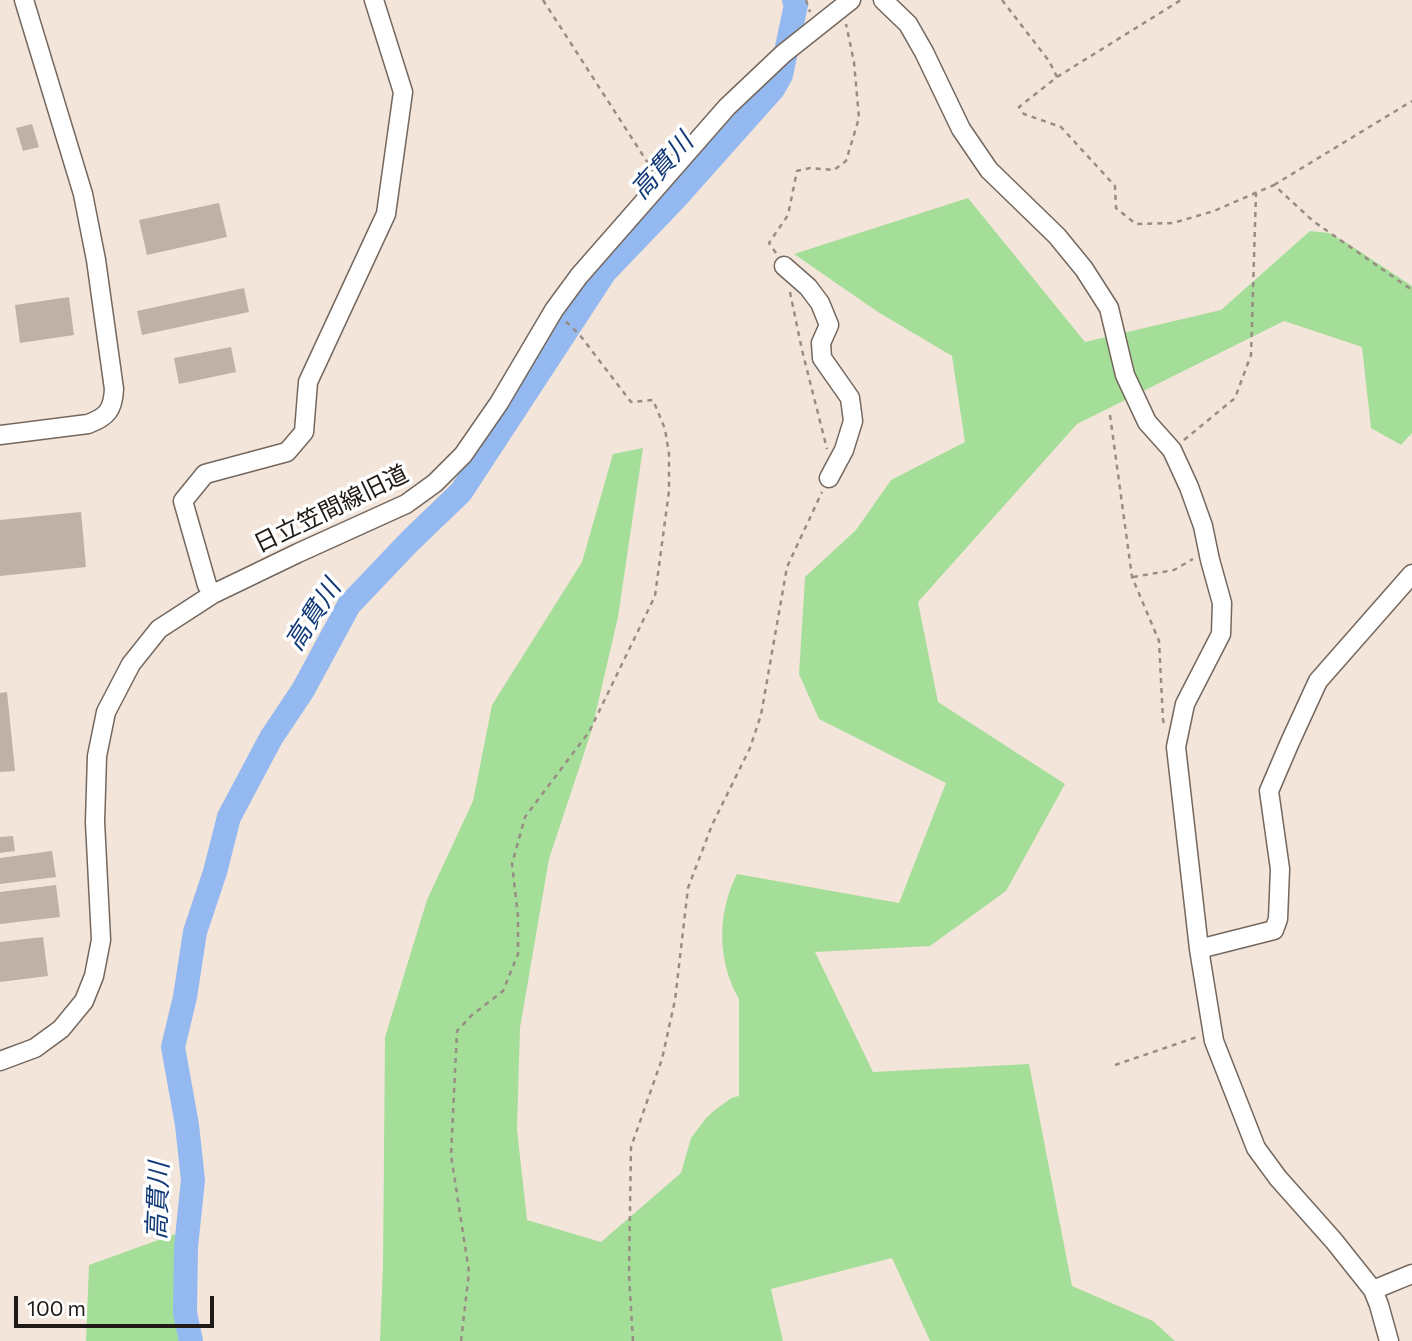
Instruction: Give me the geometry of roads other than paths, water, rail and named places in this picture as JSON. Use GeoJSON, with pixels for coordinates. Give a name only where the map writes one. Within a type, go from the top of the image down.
{"type":"FeatureCollection","features":[{"type":"Feature","properties":{"kind":"street"},"geometry":{"type":"LineString","coordinates":[[0,435],[88,424],[98,420],[107,414],[113,403],[114,389],[96,260],[83,194],[24,0]]}},
{"type":"Feature","properties":{"kind":"street"},"geometry":{"type":"LineString","coordinates":[[213,594],[207,585],[183,501],[205,474],[287,452],[304,432],[308,382],[386,214],[403,92],[374,0]]}},
{"type":"Feature","properties":{"kind":"street"},"geometry":{"type":"LineString","coordinates":[[883,0],[908,24],[961,128],[989,170],[1057,236],[1084,269],[1109,308],[1125,375],[1147,422],[1172,450],[1203,526],[1222,603],[1221,634],[1185,704],[1176,747],[1199,949],[1214,1041],[1256,1148],[1373,1290],[1390,1341]]}},
{"type":"Feature","properties":{"kind":"street","name":"日立笠間線旧道"},"geometry":{"type":"LineString","coordinates":[[0,1061],[34,1048],[61,1029],[84,1001],[94,976],[101,940],[95,822],[97,756],[106,712],[131,664],[159,629],[213,594],[406,504],[435,483],[463,455],[499,403],[554,310],[579,276],[727,107],[783,54],[847,4]]}},
{"type":"Feature","properties":{"kind":"street"},"geometry":{"type":"LineString","coordinates":[[784,266],[808,287],[820,303],[829,325],[821,343],[822,358],[850,398],[853,421],[844,450],[829,478]]}},
{"type":"Feature","properties":{"kind":"street"},"geometry":{"type":"LineString","coordinates":[[1199,949],[1274,930],[1278,919],[1280,869],[1269,791],[1318,681],[1412,573]]}},
{"type":"Feature","properties":{"kind":"street"},"geometry":{"type":"LineString","coordinates":[[1373,1290],[1412,1274]]}},
{"type":"Feature","properties":{"kind":"waterway","name":"高貫川"},"geometry":{"type":"LineString","coordinates":[[191,1341],[185,1313],[186,1247],[193,1180],[187,1125],[173,1047],[185,997],[195,932],[215,872],[229,817],[271,738],[303,690],[349,605],[461,492],[605,272],[674,200],[773,89],[781,75],[796,5],[794,0]]}}]}
